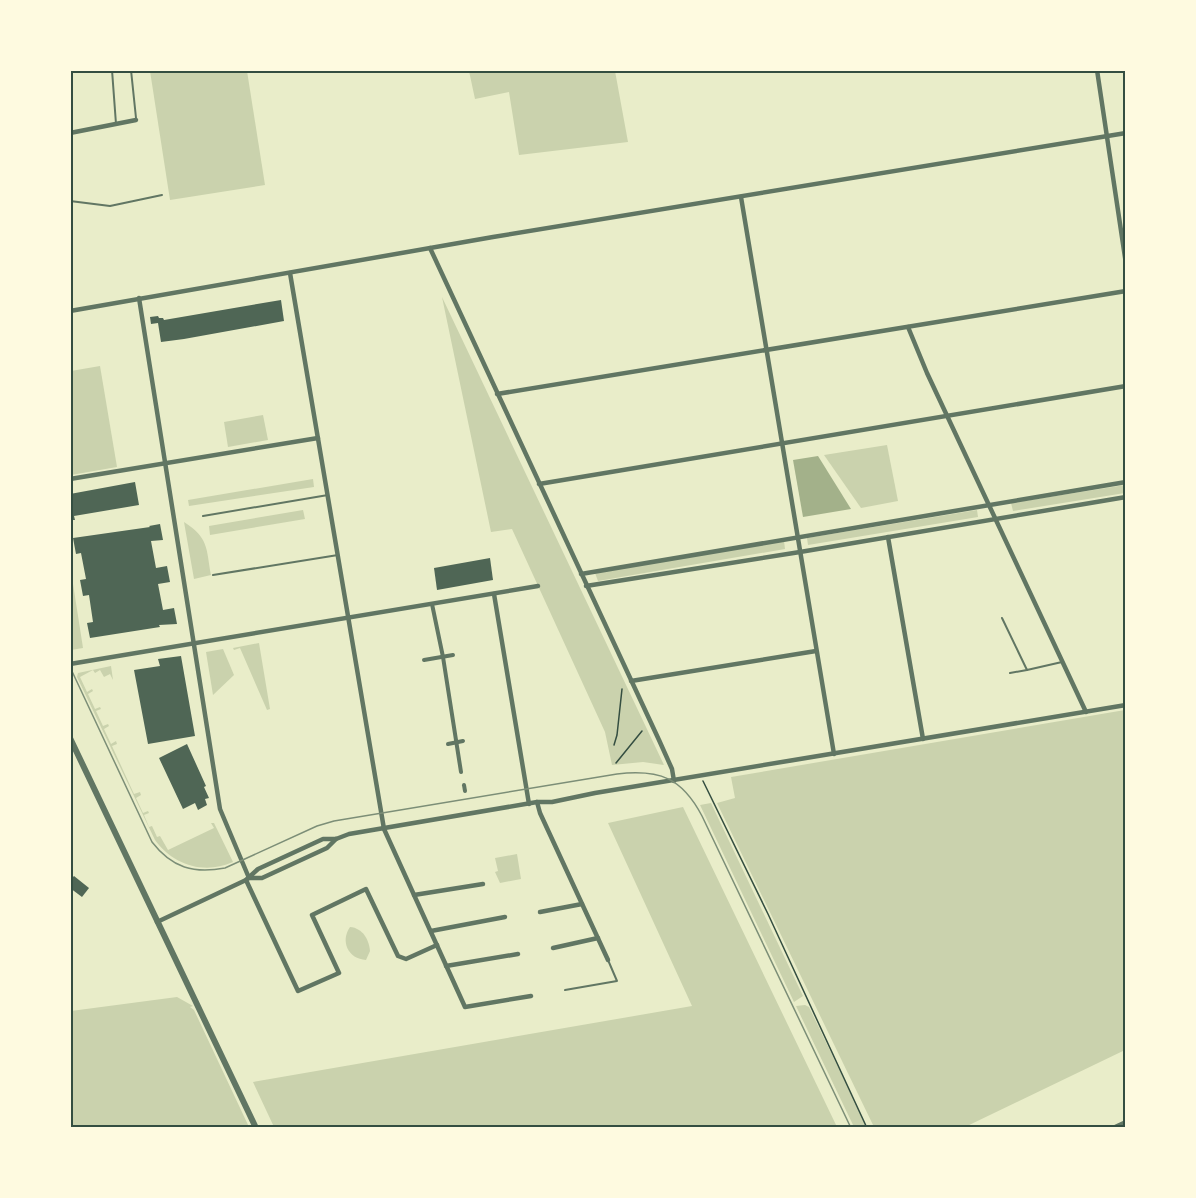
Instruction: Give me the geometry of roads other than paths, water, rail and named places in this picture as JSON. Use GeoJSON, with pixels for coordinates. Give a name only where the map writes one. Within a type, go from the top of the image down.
{"type":"FeatureCollection","features":[{"type":"Feature","properties":{"kind":"street"},"geometry":{"type":"LineString","coordinates":[[1096,70],[1125,264]]}},
{"type":"Feature","properties":{"kind":"street"},"geometry":{"type":"LineString","coordinates":[[70,133],[136,120]]}},
{"type":"Feature","properties":{"kind":"street"},"geometry":{"type":"LineString","coordinates":[[70,311],[430,248],[1125,133]]}},
{"type":"Feature","properties":{"kind":"street"},"geometry":{"type":"LineString","coordinates":[[741,197],[834,754]]}},
{"type":"Feature","properties":{"kind":"street"},"geometry":{"type":"LineString","coordinates":[[430,248],[672,769],[674,781]]}},
{"type":"Feature","properties":{"kind":"street"},"geometry":{"type":"LineString","coordinates":[[290,273],[384,829],[465,1007],[531,996]]}},
{"type":"Feature","properties":{"kind":"street"},"geometry":{"type":"LineString","coordinates":[[497,394],[1125,291]]}},
{"type":"Feature","properties":{"kind":"street"},"geometry":{"type":"LineString","coordinates":[[139,298],[221,814],[298,991],[339,973],[312,915],[366,889],[398,956],[405,958],[437,945]]}},
{"type":"Feature","properties":{"kind":"street"},"geometry":{"type":"LineString","coordinates":[[908,327],[947,416],[1086,712]]}},
{"type":"Feature","properties":{"kind":"street"},"geometry":{"type":"LineString","coordinates":[[539,484],[1125,386]]}},
{"type":"Feature","properties":{"kind":"street"},"geometry":{"type":"LineString","coordinates":[[70,479],[318,438]]}},
{"type":"Feature","properties":{"kind":"street"},"geometry":{"type":"LineString","coordinates":[[581,574],[1125,482]]}},
{"type":"Feature","properties":{"kind":"street"},"geometry":{"type":"LineString","coordinates":[[586,586],[1125,497]]}},
{"type":"Feature","properties":{"kind":"street"},"geometry":{"type":"LineString","coordinates":[[888,537],[923,739]]}},
{"type":"Feature","properties":{"kind":"street"},"geometry":{"type":"LineString","coordinates":[[70,664],[538,586]]}},
{"type":"Feature","properties":{"kind":"street"},"geometry":{"type":"LineString","coordinates":[[494,594],[529,804]]}},
{"type":"Feature","properties":{"kind":"street"},"geometry":{"type":"LineString","coordinates":[[432,604],[443,657],[461,772]]}},
{"type":"Feature","properties":{"kind":"street"},"geometry":{"type":"LineString","coordinates":[[631,681],[816,651]]}},
{"type":"Feature","properties":{"kind":"street"},"geometry":{"type":"LineString","coordinates":[[424,660],[453,655]]}},
{"type":"Feature","properties":{"kind":"street"},"geometry":{"type":"LineString","coordinates":[[157,922],[248,879],[258,869],[323,839],[1125,705]]}},
{"type":"Feature","properties":{"kind":"street"},"geometry":{"type":"LineString","coordinates":[[70,738],[256,1128]]}},
{"type":"Feature","properties":{"kind":"street"},"geometry":{"type":"LineString","coordinates":[[447,744],[463,741]]}},
{"type":"Feature","properties":{"kind":"street"},"geometry":{"type":"LineString","coordinates":[[464,785],[465,791]]}},
{"type":"Feature","properties":{"kind":"street"},"geometry":{"type":"LineString","coordinates":[[537,802],[608,960]]}},
{"type":"Feature","properties":{"kind":"street"},"geometry":{"type":"LineString","coordinates":[[248,879],[262,878],[327,848],[336,838]]}},
{"type":"Feature","properties":{"kind":"street"},"geometry":{"type":"LineString","coordinates":[[414,895],[483,884]]}},
{"type":"Feature","properties":{"kind":"street"},"geometry":{"type":"LineString","coordinates":[[540,912],[582,904]]}},
{"type":"Feature","properties":{"kind":"street"},"geometry":{"type":"LineString","coordinates":[[430,931],[505,917]]}},
{"type":"Feature","properties":{"kind":"street"},"geometry":{"type":"LineString","coordinates":[[553,948],[598,938]]}},
{"type":"Feature","properties":{"kind":"street"},"geometry":{"type":"LineString","coordinates":[[446,966],[518,954]]}},
{"type":"Feature","properties":{"kind":"street"},"geometry":{"type":"LineString","coordinates":[[1113,1128],[1125,1122]]}},
{"type":"Feature","properties":{"kind":"lane"},"geometry":{"type":"LineString","coordinates":[[112,70],[116,124]]}},
{"type":"Feature","properties":{"kind":"lane"},"geometry":{"type":"LineString","coordinates":[[131,70],[136,120]]}},
{"type":"Feature","properties":{"kind":"lane"},"geometry":{"type":"LineString","coordinates":[[70,201],[110,206],[162,195]]}},
{"type":"Feature","properties":{"kind":"lane"},"geometry":{"type":"LineString","coordinates":[[204,516],[328,495]]}},
{"type":"Feature","properties":{"kind":"lane"},"geometry":{"type":"LineString","coordinates":[[213,575],[338,555]]}},
{"type":"Feature","properties":{"kind":"lane"},"geometry":{"type":"LineString","coordinates":[[1002,618],[1027,670]]}},
{"type":"Feature","properties":{"kind":"lane"},"geometry":{"type":"LineString","coordinates":[[1010,673],[1063,662]]}},
{"type":"Feature","properties":{"kind":"lane"},"geometry":{"type":"LineString","coordinates":[[565,990],[617,981],[608,960]]}},
{"type":"Feature","properties":{"kind":"tram line"},"geometry":{"type":"LineString","coordinates":[[70,667],[152,842],[167,858],[184,867],[194,869],[225,868],[317,826],[334,821],[617,774],[646,773],[668,779],[686,793],[702,816],[851,1128]]}}]}
